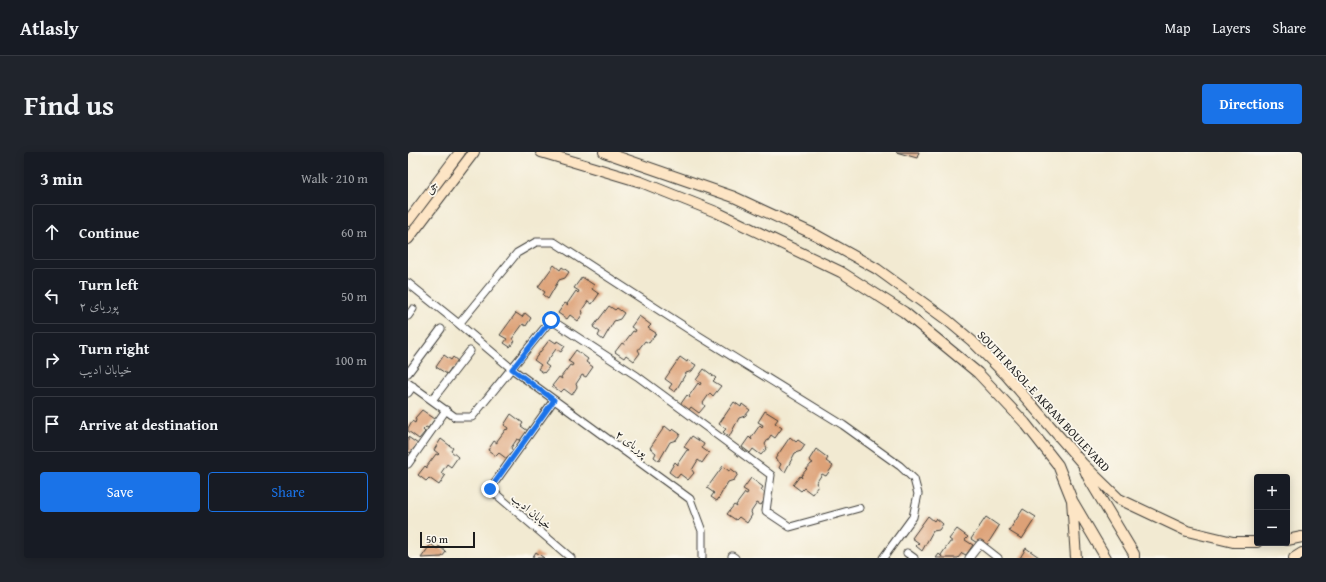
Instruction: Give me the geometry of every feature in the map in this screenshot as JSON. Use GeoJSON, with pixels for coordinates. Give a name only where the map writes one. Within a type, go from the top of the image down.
{"type":"FeatureCollection","features":[{"type":"Feature","properties":{"kind":"main road","name":"جی"},"geometry":{"type":"LineString","coordinates":[[408,221],[460,152]]}},
{"type":"Feature","properties":{"kind":"main road"},"geometry":{"type":"LineString","coordinates":[[541,152],[635,180],[716,212],[841,272],[904,312],[978,373],[1026,423],[1058,466],[1072,500],[1106,558]]}},
{"type":"Feature","properties":{"kind":"main road","name":"SOUTH RASOL-E AKRAM BOULEVARD"},"geometry":{"type":"LineString","coordinates":[[604,152],[734,197],[816,235],[877,269],[947,320],[972,341],[1006,375],[1082,463],[1119,499],[1154,516],[1195,532],[1233,542],[1254,542]]}},
{"type":"Feature","properties":{"kind":"main road","name":"جی"},"geometry":{"type":"LineString","coordinates":[[408,239],[472,153]]}},
{"type":"Feature","properties":{"kind":"main road"},"geometry":{"type":"LineString","coordinates":[[1082,463],[1089,479],[1134,554],[1134,558]]}},
{"type":"Feature","properties":{"kind":"main road"},"geometry":{"type":"LineString","coordinates":[[1072,500],[1076,558]]}},
{"type":"Feature","properties":{"kind":"main road"},"geometry":{"type":"LineString","coordinates":[[1290,539],[1302,537]]}},
{"type":"Feature","properties":{"kind":"main road"},"geometry":{"type":"LineString","coordinates":[[1294,558],[1302,553]]}},
{"type":"Feature","properties":{"kind":"street"},"geometry":{"type":"LineString","coordinates":[[459,324],[517,252],[536,242],[554,242],[696,334],[842,424],[900,466],[914,479],[918,494],[913,517],[883,558]]}},
{"type":"Feature","properties":{"kind":"street","name":"پوریای ۲"},"geometry":{"type":"LineString","coordinates":[[408,283],[512,369],[690,499],[702,531],[702,558]]}},
{"type":"Feature","properties":{"kind":"street"},"geometry":{"type":"LineString","coordinates":[[408,393],[410,385],[455,418],[472,417],[551,320],[637,376],[772,475],[766,511],[790,527],[859,508]]}},
{"type":"Feature","properties":{"kind":"street"},"geometry":{"type":"LineString","coordinates":[[408,374],[441,329]]}},
{"type":"Feature","properties":{"kind":"street"},"geometry":{"type":"LineString","coordinates":[[432,400],[470,351]]}},
{"type":"Feature","properties":{"kind":"street","name":"خیابان ادیب"},"geometry":{"type":"LineString","coordinates":[[554,400],[490,489],[571,558]]}},
{"type":"Feature","properties":{"kind":"street"},"geometry":{"type":"LineString","coordinates":[[408,464],[446,410]]}},
{"type":"Feature","properties":{"kind":"street"},"geometry":{"type":"LineString","coordinates":[[969,558],[980,544],[998,558]]}},
{"type":"Feature","properties":{"kind":"street"},"geometry":{"type":"LineString","coordinates":[[907,552],[914,558]]}},
{"type":"Feature","properties":{"kind":"building"},"geometry":{"type":"Polygon","coordinates":[[[896,152],[919,152],[917,158],[896,152]]]}},
{"type":"Feature","properties":{"kind":"building"},"geometry":{"type":"Polygon","coordinates":[[[554,265],[560,270],[562,267],[569,272],[565,278],[559,280],[548,299],[543,295],[545,292],[538,287],[554,265]]]}},
{"type":"Feature","properties":{"kind":"building"},"geometry":{"type":"Polygon","coordinates":[[[582,277],[594,285],[592,289],[599,294],[592,304],[588,301],[582,310],[583,313],[578,321],[570,315],[567,319],[558,313],[565,303],[568,305],[567,304],[576,291],[578,293],[579,291],[574,288],[582,277]]]}},
{"type":"Feature","properties":{"kind":"building"},"geometry":{"type":"Polygon","coordinates":[[[609,306],[615,310],[617,308],[624,313],[620,319],[614,321],[603,340],[598,336],[600,332],[593,327],[609,306]]]}},
{"type":"Feature","properties":{"kind":"building"},"geometry":{"type":"Polygon","coordinates":[[[516,313],[522,317],[525,313],[531,318],[526,326],[523,324],[512,339],[515,341],[510,347],[504,343],[507,339],[500,335],[516,313]]]}},
{"type":"Feature","properties":{"kind":"building"},"geometry":{"type":"Polygon","coordinates":[[[639,316],[651,325],[648,328],[656,333],[649,343],[645,341],[638,350],[640,353],[634,361],[626,355],[624,358],[615,352],[622,343],[625,345],[624,343],[633,331],[635,332],[636,330],[631,327],[639,316]]]}},
{"type":"Feature","properties":{"kind":"building"},"geometry":{"type":"Polygon","coordinates":[[[550,339],[565,346],[561,352],[556,349],[545,364],[549,367],[544,373],[538,369],[541,365],[534,360],[550,339]]]}},
{"type":"Feature","properties":{"kind":"building"},"geometry":{"type":"Polygon","coordinates":[[[576,350],[588,359],[586,362],[593,367],[586,377],[582,375],[576,384],[577,387],[572,395],[564,389],[561,392],[552,386],[559,377],[562,379],[561,377],[570,365],[572,366],[573,364],[568,361],[576,350]]]}},
{"type":"Feature","properties":{"kind":"building"},"geometry":{"type":"Polygon","coordinates":[[[444,355],[451,360],[453,357],[459,362],[453,370],[451,368],[447,374],[436,367],[444,355]]]}},
{"type":"Feature","properties":{"kind":"building"},"geometry":{"type":"Polygon","coordinates":[[[680,357],[687,362],[688,360],[696,365],[692,371],[686,373],[675,392],[669,388],[672,384],[665,379],[680,357]]]}},
{"type":"Feature","properties":{"kind":"building"},"geometry":{"type":"Polygon","coordinates":[[[704,369],[716,378],[713,381],[721,386],[713,396],[710,393],[703,403],[705,406],[699,413],[691,407],[688,411],[680,405],[687,395],[690,398],[689,396],[698,383],[700,385],[701,383],[696,380],[704,369]]]}},
{"type":"Feature","properties":{"kind":"building"},"geometry":{"type":"Polygon","coordinates":[[[734,402],[741,407],[742,404],[750,410],[745,416],[739,418],[729,437],[723,432],[726,429],[719,424],[734,402]]]}},
{"type":"Feature","properties":{"kind":"building"},"geometry":{"type":"Polygon","coordinates":[[[422,410],[435,419],[428,428],[426,427],[423,430],[425,432],[419,439],[408,431],[408,428],[412,421],[415,423],[415,418],[422,410]]]}},
{"type":"Feature","properties":{"kind":"building"},"geometry":{"type":"Polygon","coordinates":[[[765,411],[778,419],[775,423],[782,428],[775,438],[771,435],[765,444],[767,448],[761,455],[753,449],[750,453],[742,447],[749,437],[752,440],[751,438],[760,425],[762,427],[763,425],[758,422],[765,411]]]}},
{"type":"Feature","properties":{"kind":"building"},"geometry":{"type":"Polygon","coordinates":[[[511,414],[523,423],[521,426],[528,431],[521,441],[517,439],[511,448],[513,451],[507,459],[499,453],[496,456],[488,450],[494,441],[497,443],[506,429],[507,430],[508,428],[504,425],[511,414]]]}},
{"type":"Feature","properties":{"kind":"building"},"geometry":{"type":"Polygon","coordinates":[[[665,426],[671,431],[673,429],[680,434],[676,440],[670,442],[659,461],[654,457],[656,453],[650,448],[665,426]]]}},
{"type":"Feature","properties":{"kind":"building"},"geometry":{"type":"Polygon","coordinates":[[[692,436],[704,444],[702,448],[709,453],[702,463],[698,460],[692,470],[694,473],[688,480],[680,474],[677,478],[669,472],[675,462],[678,465],[687,450],[689,450],[684,447],[692,436]]]}},
{"type":"Feature","properties":{"kind":"building"},"geometry":{"type":"Polygon","coordinates":[[[408,437],[418,444],[410,453],[408,451],[408,437]]]}},
{"type":"Feature","properties":{"kind":"building"},"geometry":{"type":"Polygon","coordinates":[[[790,437],[796,442],[798,440],[805,445],[801,451],[795,453],[785,472],[779,468],[781,464],[775,459],[790,437]]]}},
{"type":"Feature","properties":{"kind":"building"},"geometry":{"type":"Polygon","coordinates":[[[441,439],[453,448],[451,451],[458,457],[451,467],[447,464],[441,473],[445,476],[439,485],[429,478],[426,481],[418,475],[425,466],[427,468],[436,454],[439,454],[434,450],[441,439]]]}},
{"type":"Feature","properties":{"kind":"building"},"geometry":{"type":"Polygon","coordinates":[[[816,449],[828,458],[826,461],[833,466],[826,476],[822,474],[816,483],[818,486],[812,494],[804,488],[801,491],[793,485],[800,476],[802,478],[801,476],[813,463],[809,460],[816,449]]]}},
{"type":"Feature","properties":{"kind":"building"},"geometry":{"type":"Polygon","coordinates":[[[723,466],[729,471],[730,468],[738,474],[734,480],[728,482],[717,501],[711,497],[714,493],[707,488],[723,466]]]}},
{"type":"Feature","properties":{"kind":"building"},"geometry":{"type":"Polygon","coordinates":[[[751,478],[763,487],[761,490],[768,495],[761,505],[757,503],[751,512],[752,515],[747,523],[739,517],[736,520],[727,514],[734,505],[737,507],[736,505],[745,493],[747,494],[748,492],[743,489],[751,478]]]}},
{"type":"Feature","properties":{"kind":"building"},"geometry":{"type":"Polygon","coordinates":[[[1023,509],[1036,517],[1022,539],[1009,531],[1023,509]]]}},
{"type":"Feature","properties":{"kind":"building"},"geometry":{"type":"Polygon","coordinates":[[[928,516],[934,521],[936,518],[943,524],[939,530],[933,531],[922,551],[916,546],[919,543],[912,538],[928,516]]]}},
{"type":"Feature","properties":{"kind":"building"},"geometry":{"type":"Polygon","coordinates":[[[986,517],[999,526],[985,548],[971,539],[986,517]]]}},
{"type":"Feature","properties":{"kind":"building"},"geometry":{"type":"Polygon","coordinates":[[[957,529],[968,537],[965,540],[973,545],[966,555],[962,553],[958,558],[936,558],[939,554],[942,557],[941,555],[950,542],[953,542],[949,539],[957,529]]]}},
{"type":"Feature","properties":{"kind":"building"},"geometry":{"type":"Polygon","coordinates":[[[431,544],[437,549],[439,546],[446,552],[442,557],[421,558],[431,544]]]}},
{"type":"Feature","properties":{"kind":"building"},"geometry":{"type":"Polygon","coordinates":[[[1026,548],[1039,557],[1039,558],[1020,558],[1026,548]]]}},
{"type":"Feature","properties":{"kind":"building"},"geometry":{"type":"Polygon","coordinates":[[[536,552],[544,558],[532,558],[536,552]]]}},
{"type":"Feature","properties":{"kind":"route"},"geometry":{"type":"LineString","coordinates":[[490,489],[554,400],[512,369],[551,320]]}}]}
